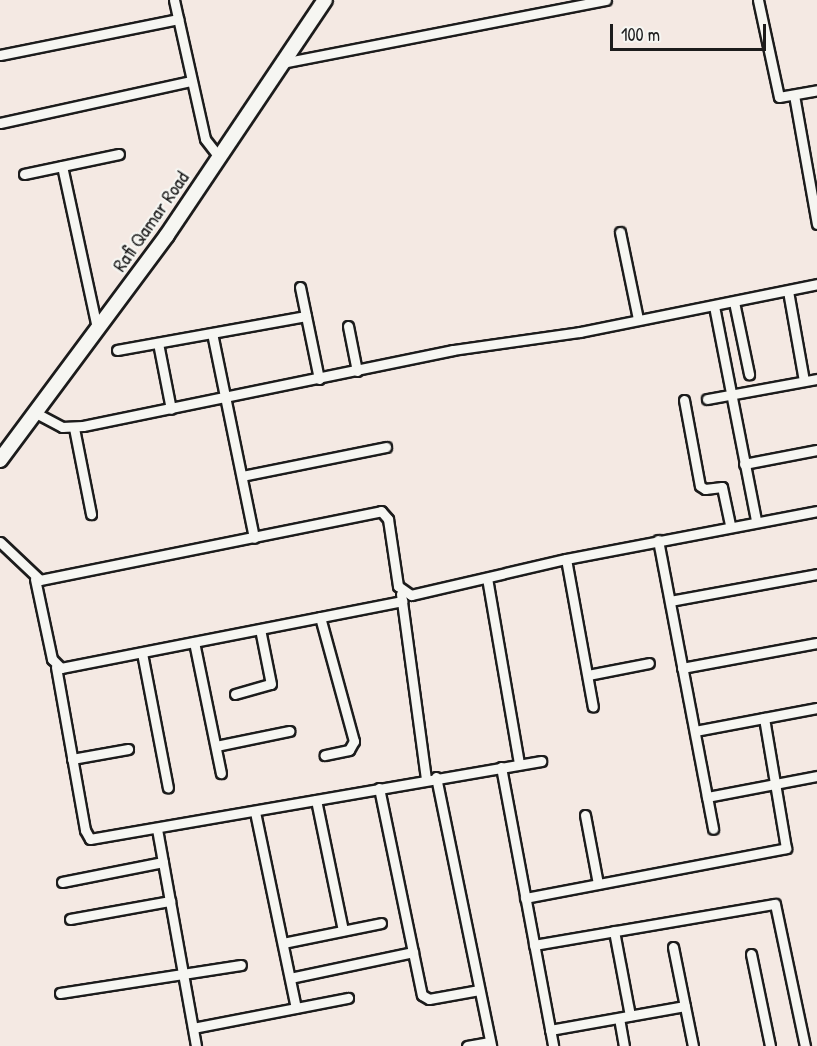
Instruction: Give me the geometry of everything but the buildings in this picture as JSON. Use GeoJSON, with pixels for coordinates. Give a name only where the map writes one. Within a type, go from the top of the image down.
{"type":"FeatureCollection","features":[{"type":"Feature","properties":{"kind":"street"},"geometry":{"type":"LineString","coordinates":[[174,0],[205,139],[219,157]]}},
{"type":"Feature","properties":{"kind":"street","name":"Rafi Qamar Road"},"geometry":{"type":"LineString","coordinates":[[0,460],[219,157],[325,0]]}},
{"type":"Feature","properties":{"kind":"street"},"geometry":{"type":"LineString","coordinates":[[282,63],[555,5],[606,0]]}},
{"type":"Feature","properties":{"kind":"street"},"geometry":{"type":"LineString","coordinates":[[759,0],[778,96],[817,90]]}},
{"type":"Feature","properties":{"kind":"street"},"geometry":{"type":"LineString","coordinates":[[0,55],[178,19]]}},
{"type":"Feature","properties":{"kind":"street"},"geometry":{"type":"LineString","coordinates":[[0,123],[191,81]]}},
{"type":"Feature","properties":{"kind":"street"},"geometry":{"type":"LineString","coordinates":[[794,95],[817,224]]}},
{"type":"Feature","properties":{"kind":"street"},"geometry":{"type":"LineString","coordinates":[[24,174],[119,154]]}},
{"type":"Feature","properties":{"kind":"street"},"geometry":{"type":"LineString","coordinates":[[62,166],[97,328]]}},
{"type":"Feature","properties":{"kind":"street"},"geometry":{"type":"LineString","coordinates":[[620,232],[638,320]]}},
{"type":"Feature","properties":{"kind":"street"},"geometry":{"type":"LineString","coordinates":[[34,412],[52,424],[74,428],[226,399],[453,350],[638,320],[817,284]]}},
{"type":"Feature","properties":{"kind":"street"},"geometry":{"type":"LineString","coordinates":[[300,287],[320,379]]}},
{"type":"Feature","properties":{"kind":"street"},"geometry":{"type":"LineString","coordinates":[[788,291],[804,381]]}},
{"type":"Feature","properties":{"kind":"street"},"geometry":{"type":"LineString","coordinates":[[734,302],[749,374]]}},
{"type":"Feature","properties":{"kind":"street"},"geometry":{"type":"LineString","coordinates":[[714,306],[729,395],[756,521]]}},
{"type":"Feature","properties":{"kind":"street"},"geometry":{"type":"LineString","coordinates":[[117,350],[306,316]]}},
{"type":"Feature","properties":{"kind":"street"},"geometry":{"type":"LineString","coordinates":[[348,326],[357,371]]}},
{"type":"Feature","properties":{"kind":"street"},"geometry":{"type":"LineString","coordinates":[[212,333],[254,538]]}},
{"type":"Feature","properties":{"kind":"street"},"geometry":{"type":"LineString","coordinates":[[158,343],[171,409]]}},
{"type":"Feature","properties":{"kind":"street"},"geometry":{"type":"LineString","coordinates":[[707,399],[817,379]]}},
{"type":"Feature","properties":{"kind":"street"},"geometry":{"type":"LineString","coordinates":[[684,400],[700,486],[705,489],[722,487],[730,526]]}},
{"type":"Feature","properties":{"kind":"street"},"geometry":{"type":"LineString","coordinates":[[74,428],[91,513]]}},
{"type":"Feature","properties":{"kind":"street"},"geometry":{"type":"LineString","coordinates":[[242,476],[386,447]]}},
{"type":"Feature","properties":{"kind":"street"},"geometry":{"type":"LineString","coordinates":[[744,464],[817,450]]}},
{"type":"Feature","properties":{"kind":"street"},"geometry":{"type":"LineString","coordinates":[[35,579],[254,538],[381,511],[388,519],[402,596],[426,779]]}},
{"type":"Feature","properties":{"kind":"street"},"geometry":{"type":"LineString","coordinates":[[56,667],[320,617],[566,559],[817,511]]}},
{"type":"Feature","properties":{"kind":"street"},"geometry":{"type":"LineString","coordinates":[[658,540],[713,829]]}},
{"type":"Feature","properties":{"kind":"street"},"geometry":{"type":"LineString","coordinates":[[0,542],[35,579],[56,667],[85,830],[90,839],[255,812],[436,777],[541,761]]}},
{"type":"Feature","properties":{"kind":"street"},"geometry":{"type":"LineString","coordinates":[[566,559],[593,707]]}},
{"type":"Feature","properties":{"kind":"street"},"geometry":{"type":"LineString","coordinates":[[670,601],[817,574]]}},
{"type":"Feature","properties":{"kind":"street"},"geometry":{"type":"LineString","coordinates":[[487,578],[519,764]]}},
{"type":"Feature","properties":{"kind":"street"},"geometry":{"type":"LineString","coordinates":[[320,617],[354,745],[325,755]]}},
{"type":"Feature","properties":{"kind":"street"},"geometry":{"type":"LineString","coordinates":[[235,694],[271,684],[261,629]]}},
{"type":"Feature","properties":{"kind":"street"},"geometry":{"type":"LineString","coordinates":[[194,642],[221,773]]}},
{"type":"Feature","properties":{"kind":"street"},"geometry":{"type":"LineString","coordinates":[[682,668],[817,643]]}},
{"type":"Feature","properties":{"kind":"street"},"geometry":{"type":"LineString","coordinates":[[142,652],[168,788]]}},
{"type":"Feature","properties":{"kind":"street"},"geometry":{"type":"LineString","coordinates":[[588,675],[649,663]]}},
{"type":"Feature","properties":{"kind":"street"},"geometry":{"type":"LineString","coordinates":[[695,731],[817,708]]}},
{"type":"Feature","properties":{"kind":"street"},"geometry":{"type":"LineString","coordinates":[[525,898],[786,848],[777,783],[764,718]]}},
{"type":"Feature","properties":{"kind":"street"},"geometry":{"type":"LineString","coordinates":[[216,746],[289,731]]}},
{"type":"Feature","properties":{"kind":"street"},"geometry":{"type":"LineString","coordinates":[[72,759],[128,749]]}},
{"type":"Feature","properties":{"kind":"street"},"geometry":{"type":"LineString","coordinates":[[501,767],[553,1046]]}},
{"type":"Feature","properties":{"kind":"street"},"geometry":{"type":"LineString","coordinates":[[707,797],[817,776]]}},
{"type":"Feature","properties":{"kind":"street"},"geometry":{"type":"LineString","coordinates":[[436,777],[491,1044],[467,1046]]}},
{"type":"Feature","properties":{"kind":"street"},"geometry":{"type":"LineString","coordinates":[[379,789],[424,998],[479,990]]}},
{"type":"Feature","properties":{"kind":"street"},"geometry":{"type":"LineString","coordinates":[[316,800],[343,930]]}},
{"type":"Feature","properties":{"kind":"street"},"geometry":{"type":"LineString","coordinates":[[255,812],[296,1008]]}},
{"type":"Feature","properties":{"kind":"street"},"geometry":{"type":"LineString","coordinates":[[585,815],[598,884]]}},
{"type":"Feature","properties":{"kind":"street"},"geometry":{"type":"LineString","coordinates":[[157,829],[196,1046]]}},
{"type":"Feature","properties":{"kind":"street"},"geometry":{"type":"LineString","coordinates":[[62,882],[163,862]]}},
{"type":"Feature","properties":{"kind":"street"},"geometry":{"type":"LineString","coordinates":[[70,919],[170,901]]}},
{"type":"Feature","properties":{"kind":"street"},"geometry":{"type":"LineString","coordinates":[[534,945],[775,904],[805,1046]]}},
{"type":"Feature","properties":{"kind":"street"},"geometry":{"type":"LineString","coordinates":[[283,943],[381,923]]}},
{"type":"Feature","properties":{"kind":"street"},"geometry":{"type":"LineString","coordinates":[[614,931],[630,1016]]}},
{"type":"Feature","properties":{"kind":"street"},"geometry":{"type":"LineString","coordinates":[[673,947],[693,1046]]}},
{"type":"Feature","properties":{"kind":"street"},"geometry":{"type":"LineString","coordinates":[[290,978],[413,952]]}},
{"type":"Feature","properties":{"kind":"street"},"geometry":{"type":"LineString","coordinates":[[751,954],[770,1046]]}},
{"type":"Feature","properties":{"kind":"street"},"geometry":{"type":"LineString","coordinates":[[60,993],[184,976],[241,965]]}},
{"type":"Feature","properties":{"kind":"street"},"geometry":{"type":"LineString","coordinates":[[193,1028],[348,998]]}},
{"type":"Feature","properties":{"kind":"street"},"geometry":{"type":"LineString","coordinates":[[550,1030],[685,1006]]}},
{"type":"Feature","properties":{"kind":"street"},"geometry":{"type":"LineString","coordinates":[[619,1018],[624,1046]]}}]}
